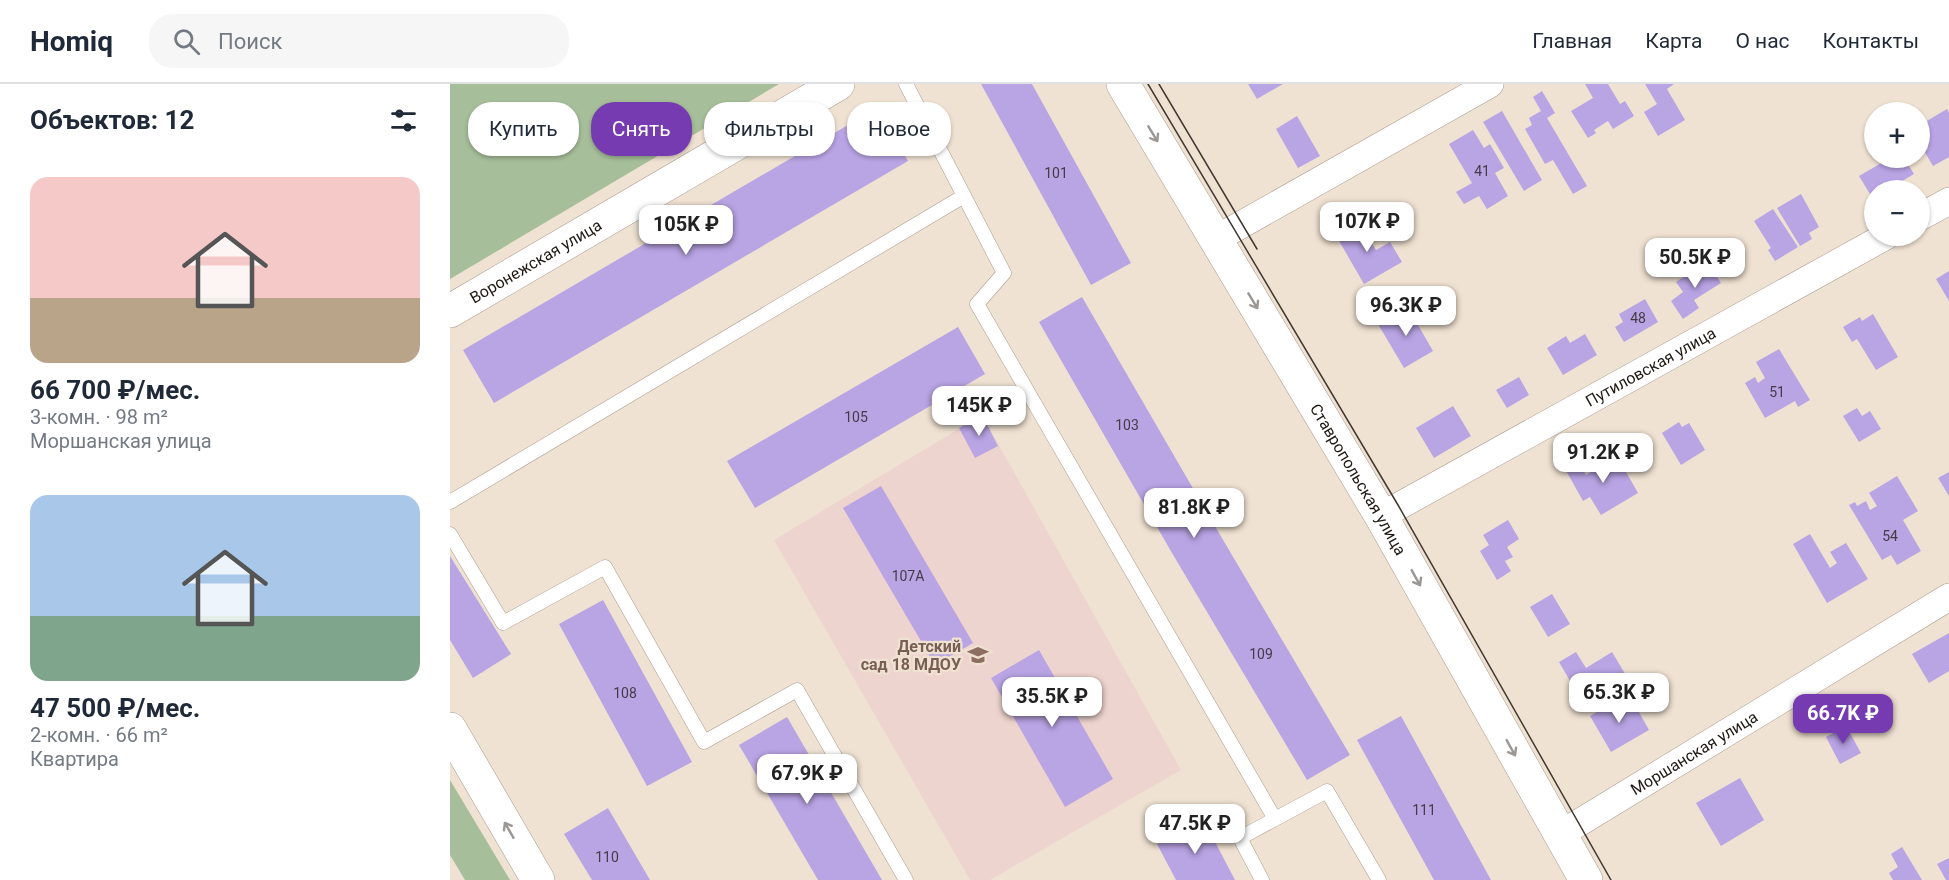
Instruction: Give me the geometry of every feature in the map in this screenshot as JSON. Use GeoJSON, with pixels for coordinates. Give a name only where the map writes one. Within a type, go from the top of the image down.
{"type":"FeatureCollection","features":[{"type":"Feature","properties":{"kind":"street","name":"Воронежская улица"},"geometry":{"type":"LineString","coordinates":[[450,311],[838,84]]}},
{"type":"Feature","properties":{"kind":"street","name":"Ставропольская улица"},"geometry":{"type":"LineString","coordinates":[[1123,84],[1381,516],[1586,880]]}},
{"type":"Feature","properties":{"kind":"street"},"geometry":{"type":"LineString","coordinates":[[1216,239],[1490,84]]}},
{"type":"Feature","properties":{"kind":"street"},"geometry":{"type":"LineString","coordinates":[[1930,211],[1949,201]]}},
{"type":"Feature","properties":{"kind":"street","name":"Путиловская улица"},"geometry":{"type":"LineString","coordinates":[[1381,516],[1868,246]]}},
{"type":"Feature","properties":{"kind":"street","name":"Моршанская улица"},"geometry":{"type":"LineString","coordinates":[[1560,835],[1949,597]]}},
{"type":"Feature","properties":{"kind":"street"},"geometry":{"type":"LineString","coordinates":[[450,729],[538,880]]}},
{"type":"Feature","properties":{"kind":"lane"},"geometry":{"type":"LineString","coordinates":[[906,84],[1004,273],[977,304],[1275,819]]}},
{"type":"Feature","properties":{"kind":"lane"},"geometry":{"type":"LineString","coordinates":[[450,502],[964,196]]}},
{"type":"Feature","properties":{"kind":"lane"},"geometry":{"type":"LineString","coordinates":[[450,534],[503,623],[605,567],[704,742],[797,690],[906,880]]}},
{"type":"Feature","properties":{"kind":"lane"},"geometry":{"type":"LineString","coordinates":[[1262,880],[1240,838],[1327,791],[1379,880]]}},
{"type":"Feature","properties":{"kind":"shaded area","name":"Детский сад 18 МДОУ"},"geometry":{"type":"Polygon","coordinates":[[[982,415],[1181,770],[990,880],[970,880],[774,540],[982,415]]]}},
{"type":"Feature","properties":{"kind":"green space"},"geometry":{"type":"Polygon","coordinates":[[[450,84],[779,84],[749,102],[704,102],[704,128],[692,136],[692,102],[591,102],[591,156],[658,156],[450,279],[450,84]]]}},
{"type":"Feature","properties":{"kind":"green space"},"geometry":{"type":"Polygon","coordinates":[[[450,780],[510,880],[465,880],[450,855],[450,780]]]}},
{"type":"Feature","properties":{"kind":"building"},"geometry":{"type":"Polygon","coordinates":[[[981,84],[1032,84],[1131,263],[1091,285],[981,84]]]}},
{"type":"Feature","properties":{"kind":"building"},"geometry":{"type":"Polygon","coordinates":[[[1248,84],[1283,84],[1257,99],[1248,84]]]}},
{"type":"Feature","properties":{"kind":"building"},"geometry":{"type":"Polygon","coordinates":[[[1585,84],[1608,84],[1620,104],[1625,101],[1634,116],[1613,129],[1608,121],[1594,130],[1596,133],[1588,138],[1571,111],[1593,98],[1585,84]]]}},
{"type":"Feature","properties":{"kind":"building"},"geometry":{"type":"Polygon","coordinates":[[[1645,84],[1674,84],[1667,89],[1685,120],[1658,136],[1644,112],[1657,104],[1645,84]]]}},
{"type":"Feature","properties":{"kind":"building"},"geometry":{"type":"Polygon","coordinates":[[[1542,91],[1555,113],[1547,118],[1587,186],[1573,194],[1553,160],[1545,164],[1525,129],[1532,125],[1529,118],[1541,111],[1533,97],[1542,91]]]}},
{"type":"Feature","properties":{"kind":"building"},"geometry":{"type":"Polygon","coordinates":[[[1947,109],[1949,113],[1949,157],[1933,166],[1930,161],[1930,119],[1947,109]]]}},
{"type":"Feature","properties":{"kind":"building"},"geometry":{"type":"Polygon","coordinates":[[[1502,111],[1542,180],[1524,191],[1483,122],[1502,111]]]}},
{"type":"Feature","properties":{"kind":"building"},"geometry":{"type":"Polygon","coordinates":[[[1297,116],[1320,156],[1298,168],[1276,129],[1297,116]]]}},
{"type":"Feature","properties":{"kind":"building"},"geometry":{"type":"Polygon","coordinates":[[[847,126],[847,156],[905,156],[908,161],[494,403],[463,350],[795,156],[835,156],[835,133],[847,126]]]}},
{"type":"Feature","properties":{"kind":"building"},"geometry":{"type":"Polygon","coordinates":[[[1473,130],[1484,148],[1490,144],[1504,168],[1495,173],[1508,196],[1487,209],[1479,196],[1464,204],[1456,192],[1472,183],[1449,144],[1473,130]]]}},
{"type":"Feature","properties":{"kind":"building"},"geometry":{"type":"Polygon","coordinates":[[[1873,168],[1910,168],[1914,174],[1904,180],[1864,180],[1864,184],[1859,176],[1873,168]]]}},
{"type":"Feature","properties":{"kind":"building"},"geometry":{"type":"Polygon","coordinates":[[[1801,194],[1819,227],[1809,233],[1812,239],[1800,246],[1777,208],[1801,194]]]}},
{"type":"Feature","properties":{"kind":"building"},"geometry":{"type":"Polygon","coordinates":[[[1773,209],[1798,247],[1775,261],[1768,250],[1771,248],[1754,221],[1773,209]]]}},
{"type":"Feature","properties":{"kind":"building"},"geometry":{"type":"Polygon","coordinates":[[[1358,221],[1376,250],[1390,242],[1402,262],[1364,284],[1335,234],[1358,221]]]}},
{"type":"Feature","properties":{"kind":"building"},"geometry":{"type":"Polygon","coordinates":[[[1707,261],[1721,283],[1694,300],[1699,308],[1683,319],[1671,301],[1683,292],[1676,282],[1707,261]]]}},
{"type":"Feature","properties":{"kind":"building"},"geometry":{"type":"Polygon","coordinates":[[[1949,271],[1949,301],[1936,279],[1949,271]]]}},
{"type":"Feature","properties":{"kind":"building"},"geometry":{"type":"Polygon","coordinates":[[[1082,297],[1350,755],[1307,780],[1172,553],[1039,322],[1082,297]]]}},
{"type":"Feature","properties":{"kind":"building"},"geometry":{"type":"Polygon","coordinates":[[[1645,299],[1658,322],[1624,342],[1615,327],[1623,322],[1619,314],[1645,299]]]}},
{"type":"Feature","properties":{"kind":"building"},"geometry":{"type":"Polygon","coordinates":[[[1407,306],[1433,351],[1404,368],[1378,324],[1407,306]]]}},
{"type":"Feature","properties":{"kind":"building"},"geometry":{"type":"Polygon","coordinates":[[[1873,314],[1898,357],[1876,370],[1857,339],[1852,342],[1843,327],[1860,317],[1862,321],[1873,314]]]}},
{"type":"Feature","properties":{"kind":"building"},"geometry":{"type":"Polygon","coordinates":[[[958,327],[985,374],[755,508],[727,461],[958,327]]]}},
{"type":"Feature","properties":{"kind":"building"},"geometry":{"type":"Polygon","coordinates":[[[1585,334],[1597,355],[1563,375],[1547,348],[1566,336],[1570,343],[1585,334]]]}},
{"type":"Feature","properties":{"kind":"building"},"geometry":{"type":"Polygon","coordinates":[[[1779,349],[1810,400],[1798,407],[1795,401],[1765,418],[1745,383],[1755,377],[1758,383],[1765,378],[1756,362],[1779,349]]]}},
{"type":"Feature","properties":{"kind":"building"},"geometry":{"type":"Polygon","coordinates":[[[1519,377],[1529,395],[1507,408],[1496,390],[1519,377]]]}},
{"type":"Feature","properties":{"kind":"building"},"geometry":{"type":"Polygon","coordinates":[[[1453,406],[1471,436],[1434,458],[1416,428],[1453,406]]]}},
{"type":"Feature","properties":{"kind":"building"},"geometry":{"type":"Polygon","coordinates":[[[1857,408],[1862,416],[1870,411],[1881,429],[1859,442],[1843,416],[1857,408]]]}},
{"type":"Feature","properties":{"kind":"building"},"geometry":{"type":"Polygon","coordinates":[[[982,415],[998,446],[975,458],[959,428],[982,415]]]}},
{"type":"Feature","properties":{"kind":"building"},"geometry":{"type":"Polygon","coordinates":[[[1679,422],[1682,427],[1689,423],[1705,450],[1681,465],[1662,433],[1679,422]]]}},
{"type":"Feature","properties":{"kind":"building"},"geometry":{"type":"Polygon","coordinates":[[[1617,456],[1638,493],[1601,515],[1590,497],[1583,501],[1564,467],[1577,459],[1586,475],[1617,456]]]}},
{"type":"Feature","properties":{"kind":"building"},"geometry":{"type":"Polygon","coordinates":[[[1949,472],[1949,496],[1938,478],[1949,472]]]}},
{"type":"Feature","properties":{"kind":"building"},"geometry":{"type":"Polygon","coordinates":[[[1897,476],[1918,511],[1903,520],[1921,551],[1897,565],[1891,555],[1882,560],[1849,505],[1855,502],[1857,506],[1866,501],[1870,510],[1877,506],[1869,493],[1897,476]]]}},
{"type":"Feature","properties":{"kind":"building"},"geometry":{"type":"Polygon","coordinates":[[[881,486],[973,643],[935,665],[843,508],[881,486]]]}},
{"type":"Feature","properties":{"kind":"building"},"geometry":{"type":"Polygon","coordinates":[[[1508,520],[1519,539],[1507,547],[1513,557],[1505,561],[1511,571],[1497,580],[1480,551],[1489,545],[1483,535],[1508,520]]]}},
{"type":"Feature","properties":{"kind":"building"},"geometry":{"type":"Polygon","coordinates":[[[1810,534],[1830,568],[1837,563],[1830,552],[1846,543],[1868,579],[1827,603],[1793,544],[1810,534]]]}},
{"type":"Feature","properties":{"kind":"building"},"geometry":{"type":"Polygon","coordinates":[[[450,556],[511,654],[473,678],[450,640],[450,556]]]}},
{"type":"Feature","properties":{"kind":"building"},"geometry":{"type":"Polygon","coordinates":[[[1552,594],[1570,624],[1548,637],[1530,607],[1552,594]]]}},
{"type":"Feature","properties":{"kind":"building"},"geometry":{"type":"Polygon","coordinates":[[[603,600],[692,762],[647,786],[559,624],[603,600]]]}},
{"type":"Feature","properties":{"kind":"building"},"geometry":{"type":"Polygon","coordinates":[[[1949,633],[1949,671],[1929,683],[1912,654],[1949,633]]]}},
{"type":"Feature","properties":{"kind":"building"},"geometry":{"type":"Polygon","coordinates":[[[1039,650],[1113,779],[1065,807],[991,678],[1039,650]]]}},
{"type":"Feature","properties":{"kind":"building"},"geometry":{"type":"Polygon","coordinates":[[[1576,652],[1586,668],[1612,652],[1627,677],[1583,703],[1559,662],[1576,652]]]}},
{"type":"Feature","properties":{"kind":"building"},"geometry":{"type":"Polygon","coordinates":[[[1847,697],[1855,712],[1824,733],[1814,716],[1847,697]]]}},
{"type":"Feature","properties":{"kind":"building"},"geometry":{"type":"Polygon","coordinates":[[[1631,698],[1649,730],[1611,752],[1590,716],[1612,703],[1615,707],[1631,698]]]}},
{"type":"Feature","properties":{"kind":"building"},"geometry":{"type":"Polygon","coordinates":[[[1401,716],[1491,880],[1434,880],[1357,740],[1401,716]]]}},
{"type":"Feature","properties":{"kind":"building"},"geometry":{"type":"Polygon","coordinates":[[[787,717],[882,880],[818,880],[739,745],[787,717]]]}},
{"type":"Feature","properties":{"kind":"building"},"geometry":{"type":"Polygon","coordinates":[[[1846,726],[1861,753],[1840,764],[1826,737],[1846,726]]]}},
{"type":"Feature","properties":{"kind":"building"},"geometry":{"type":"Polygon","coordinates":[[[1740,778],[1764,820],[1721,846],[1696,803],[1740,778]]]}},
{"type":"Feature","properties":{"kind":"building"},"geometry":{"type":"Polygon","coordinates":[[[608,808],[650,880],[592,880],[564,834],[608,808]]]}},
{"type":"Feature","properties":{"kind":"building"},"geometry":{"type":"Polygon","coordinates":[[[1203,819],[1235,880],[1176,880],[1157,844],[1203,819]]]}},
{"type":"Feature","properties":{"kind":"building"},"geometry":{"type":"Polygon","coordinates":[[[1902,847],[1922,880],[1893,880],[1889,873],[1898,867],[1891,854],[1902,847]]]}},
{"type":"Feature","properties":{"kind":"building"},"geometry":{"type":"Polygon","coordinates":[[[1949,858],[1949,880],[1946,880],[1937,864],[1949,858]]]}},
{"type":"Feature","properties":{"kind":"tram line"},"geometry":{"type":"LineString","coordinates":[[1148,84],[1398,505],[1611,880]]}},
{"type":"Feature","properties":{"kind":"tram line"},"geometry":{"type":"LineString","coordinates":[[1159,84],[1257,249]]}},
{"type":"Feature","properties":{"kind":"place","name":"Детский сад 18 МДОУ"},"geometry":{"type":"Point","coordinates":[978,655]}}]}
